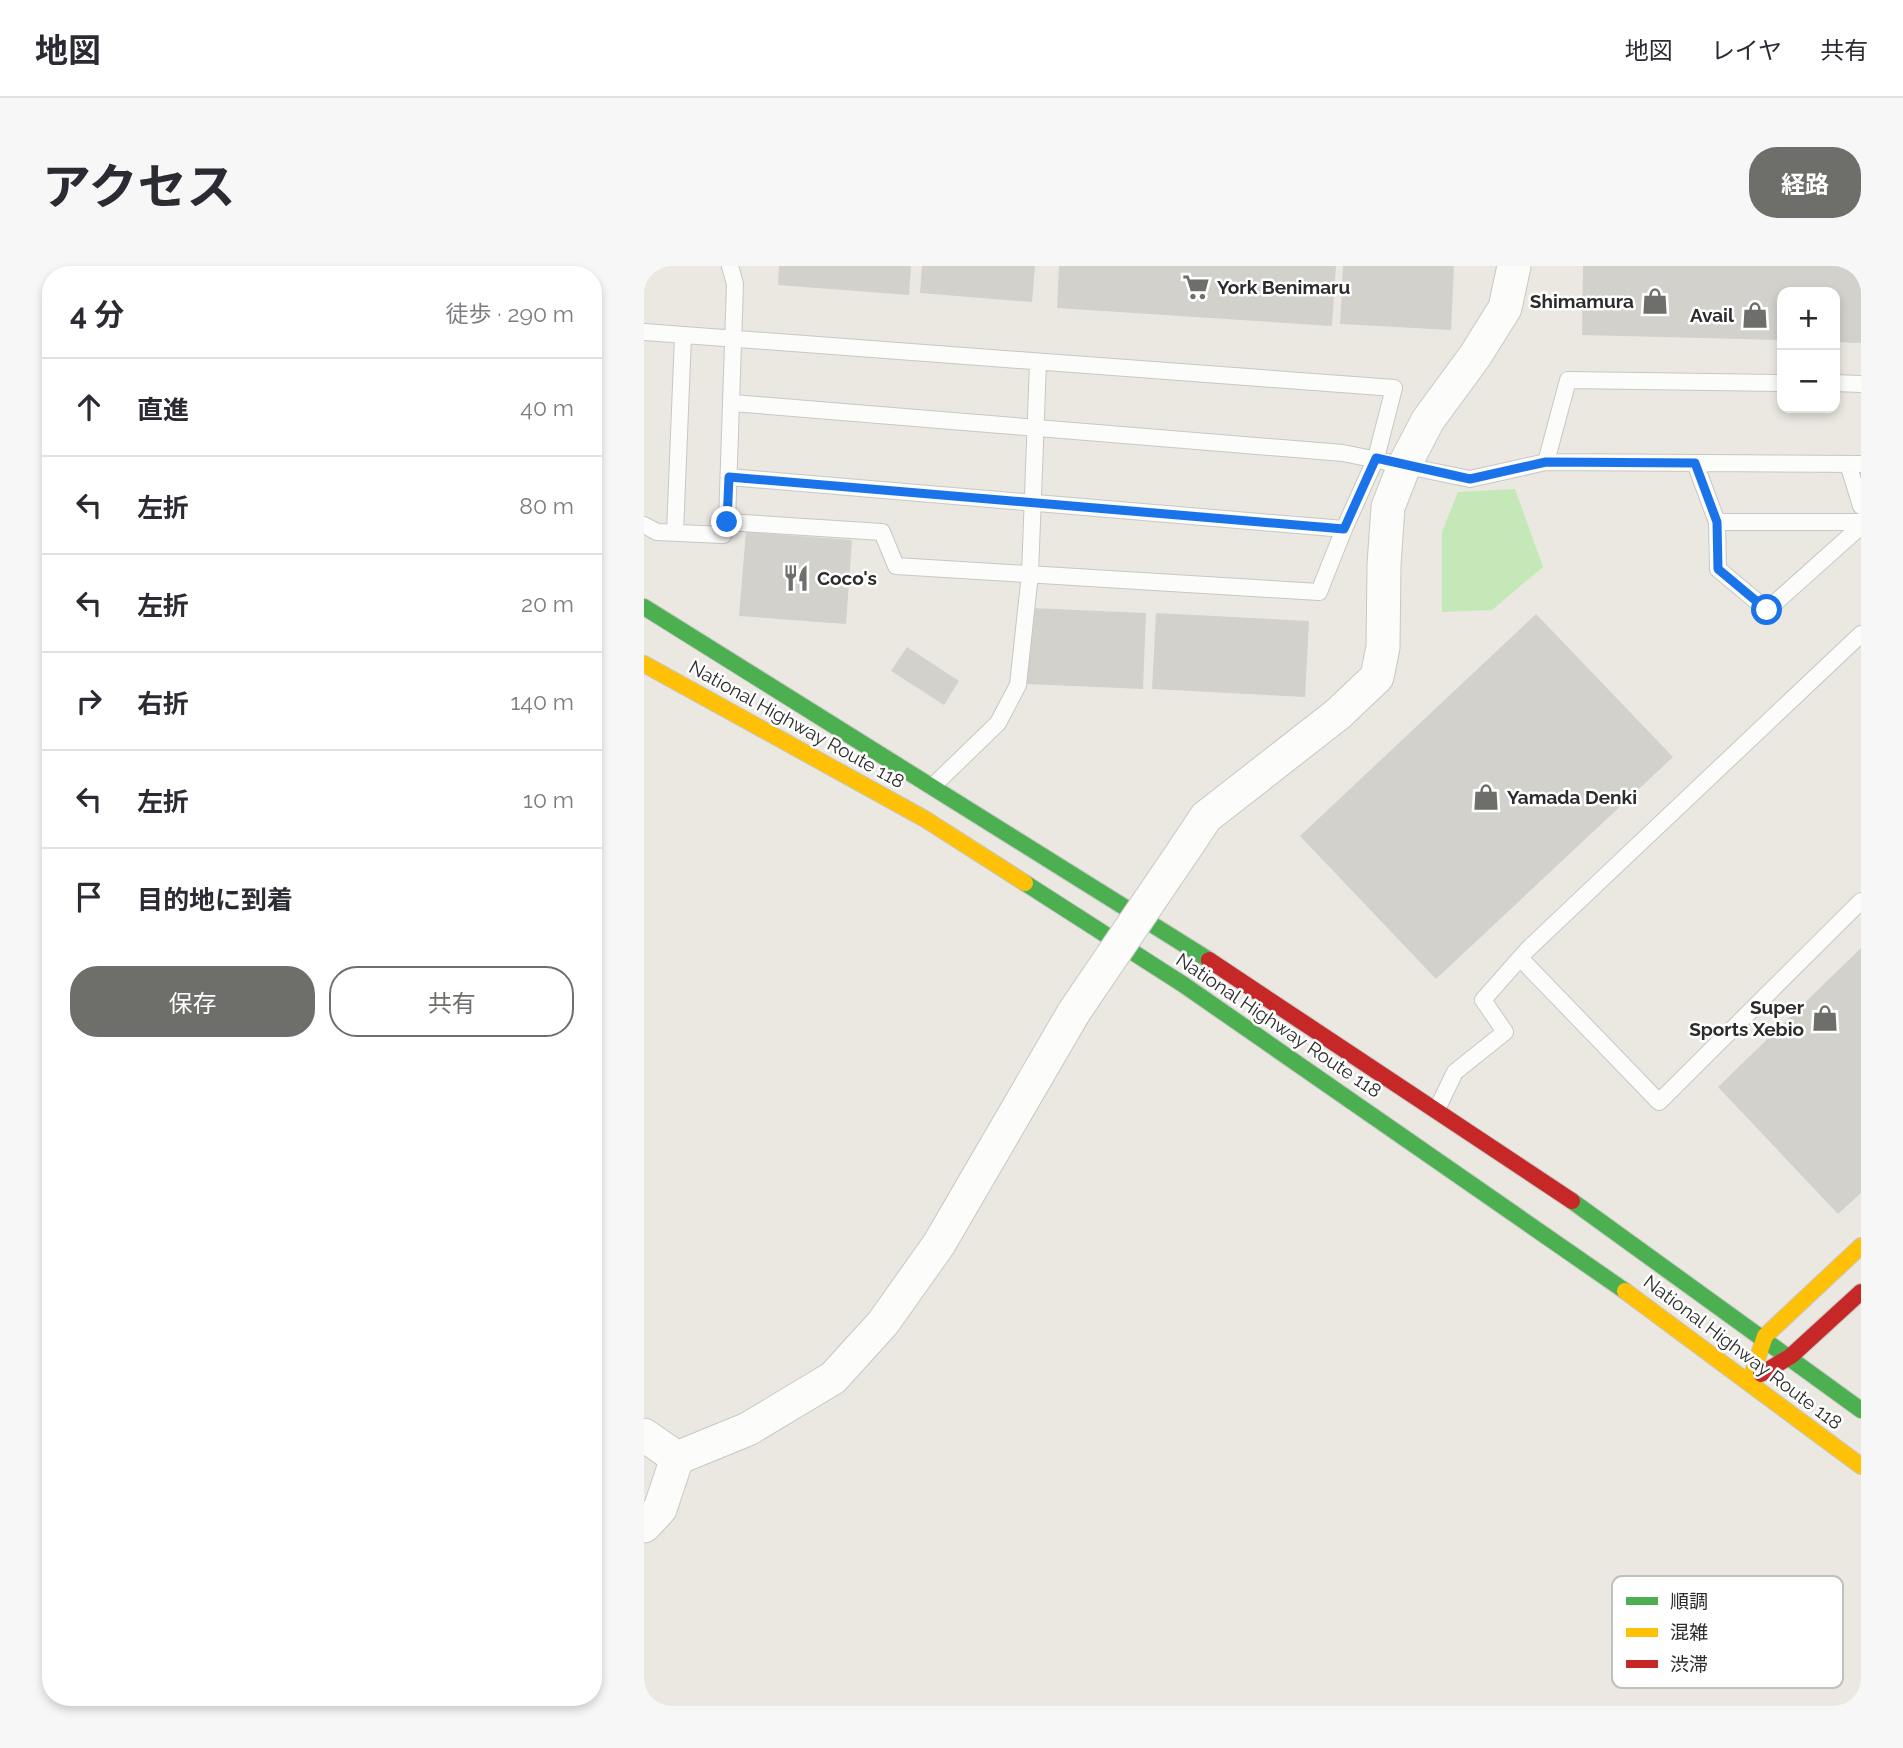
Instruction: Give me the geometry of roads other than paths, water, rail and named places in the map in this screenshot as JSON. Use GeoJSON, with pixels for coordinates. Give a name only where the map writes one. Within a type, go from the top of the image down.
{"type":"FeatureCollection","features":[{"type":"Feature","properties":{"kind":"main road","name":"National Highway Route 118"},"geometry":{"type":"LineString","coordinates":[[644,607],[1206,955],[1765,1336],[1861,1410]]}},
{"type":"Feature","properties":{"kind":"main road","name":"National Highway Route 118"},"geometry":{"type":"LineString","coordinates":[[644,664],[925,819],[1184,985],[1550,1237],[1750,1381],[1861,1466]]}},
{"type":"Feature","properties":{"kind":"main road"},"geometry":{"type":"LineString","coordinates":[[1750,1381],[1765,1336],[1861,1246]]}},
{"type":"Feature","properties":{"kind":"main road"},"geometry":{"type":"LineString","coordinates":[[1750,1381],[1791,1356],[1861,1292]]}},
{"type":"Feature","properties":{"kind":"street"},"geometry":{"type":"LineString","coordinates":[[644,1526],[660,1509],[677,1458],[748,1429],[833,1378],[883,1323],[939,1244],[1074,1012],[1206,817],[1338,714],[1377,677],[1383,647],[1384,565],[1390,462],[1428,420],[1475,356],[1505,308],[1514,266]]}},
{"type":"Feature","properties":{"kind":"street"},"geometry":{"type":"LineString","coordinates":[[644,1434],[677,1458]]}},
{"type":"Feature","properties":{"kind":"lane"},"geometry":{"type":"LineString","coordinates":[[644,525],[657,532],[723,535],[727,522],[733,403],[735,284],[730,266]]}},
{"type":"Feature","properties":{"kind":"lane"},"geometry":{"type":"LineString","coordinates":[[644,332],[734,341],[1394,388],[1390,462],[1344,529],[1318,592],[896,566],[881,532],[727,522]]}},
{"type":"Feature","properties":{"kind":"lane"},"geometry":{"type":"LineString","coordinates":[[675,533],[683,336]]}},
{"type":"Feature","properties":{"kind":"lane"},"geometry":{"type":"LineString","coordinates":[[933,786],[998,723],[1018,685],[1030,574],[1038,425],[1038,363]]}},
{"type":"Feature","properties":{"kind":"lane"},"geometry":{"type":"LineString","coordinates":[[1546,462],[1568,380],[1777,383]]}},
{"type":"Feature","properties":{"kind":"lane"},"geometry":{"type":"LineString","coordinates":[[1840,383],[1861,383]]}},
{"type":"Feature","properties":{"kind":"lane"},"geometry":{"type":"LineString","coordinates":[[733,403],[1038,425],[1343,453],[1470,479],[1546,462],[1854,464],[1861,506]]}},
{"type":"Feature","properties":{"kind":"lane"},"geometry":{"type":"LineString","coordinates":[[1695,463],[1717,522],[1718,569],[1767,610],[1861,524]]}},
{"type":"Feature","properties":{"kind":"lane"},"geometry":{"type":"LineString","coordinates":[[729,477],[1344,529]]}},
{"type":"Feature","properties":{"kind":"lane"},"geometry":{"type":"LineString","coordinates":[[1717,522],[1861,524]]}},
{"type":"Feature","properties":{"kind":"lane"},"geometry":{"type":"LineString","coordinates":[[1437,1110],[1455,1072],[1506,1032],[1483,1000],[1520,958],[1861,635]]}},
{"type":"Feature","properties":{"kind":"lane"},"geometry":{"type":"LineString","coordinates":[[1520,958],[1659,1102],[1861,901]]}},
{"type":"Feature","properties":{"kind":"place","name":"York Benimaru"},"geometry":{"type":"Point","coordinates":[1196,287]}},
{"type":"Feature","properties":{"kind":"place","name":"Shimamura"},"geometry":{"type":"Point","coordinates":[1655,301]}},
{"type":"Feature","properties":{"kind":"place","name":"Avail"},"geometry":{"type":"Point","coordinates":[1755,315]}},
{"type":"Feature","properties":{"kind":"place","name":"Coco's"},"geometry":{"type":"Point","coordinates":[796,578]}},
{"type":"Feature","properties":{"kind":"place","name":"Yamada Denki"},"geometry":{"type":"Point","coordinates":[1486,797]}},
{"type":"Feature","properties":{"kind":"place","name":"Super Sports Xebio"},"geometry":{"type":"Point","coordinates":[1825,1018]}}]}
